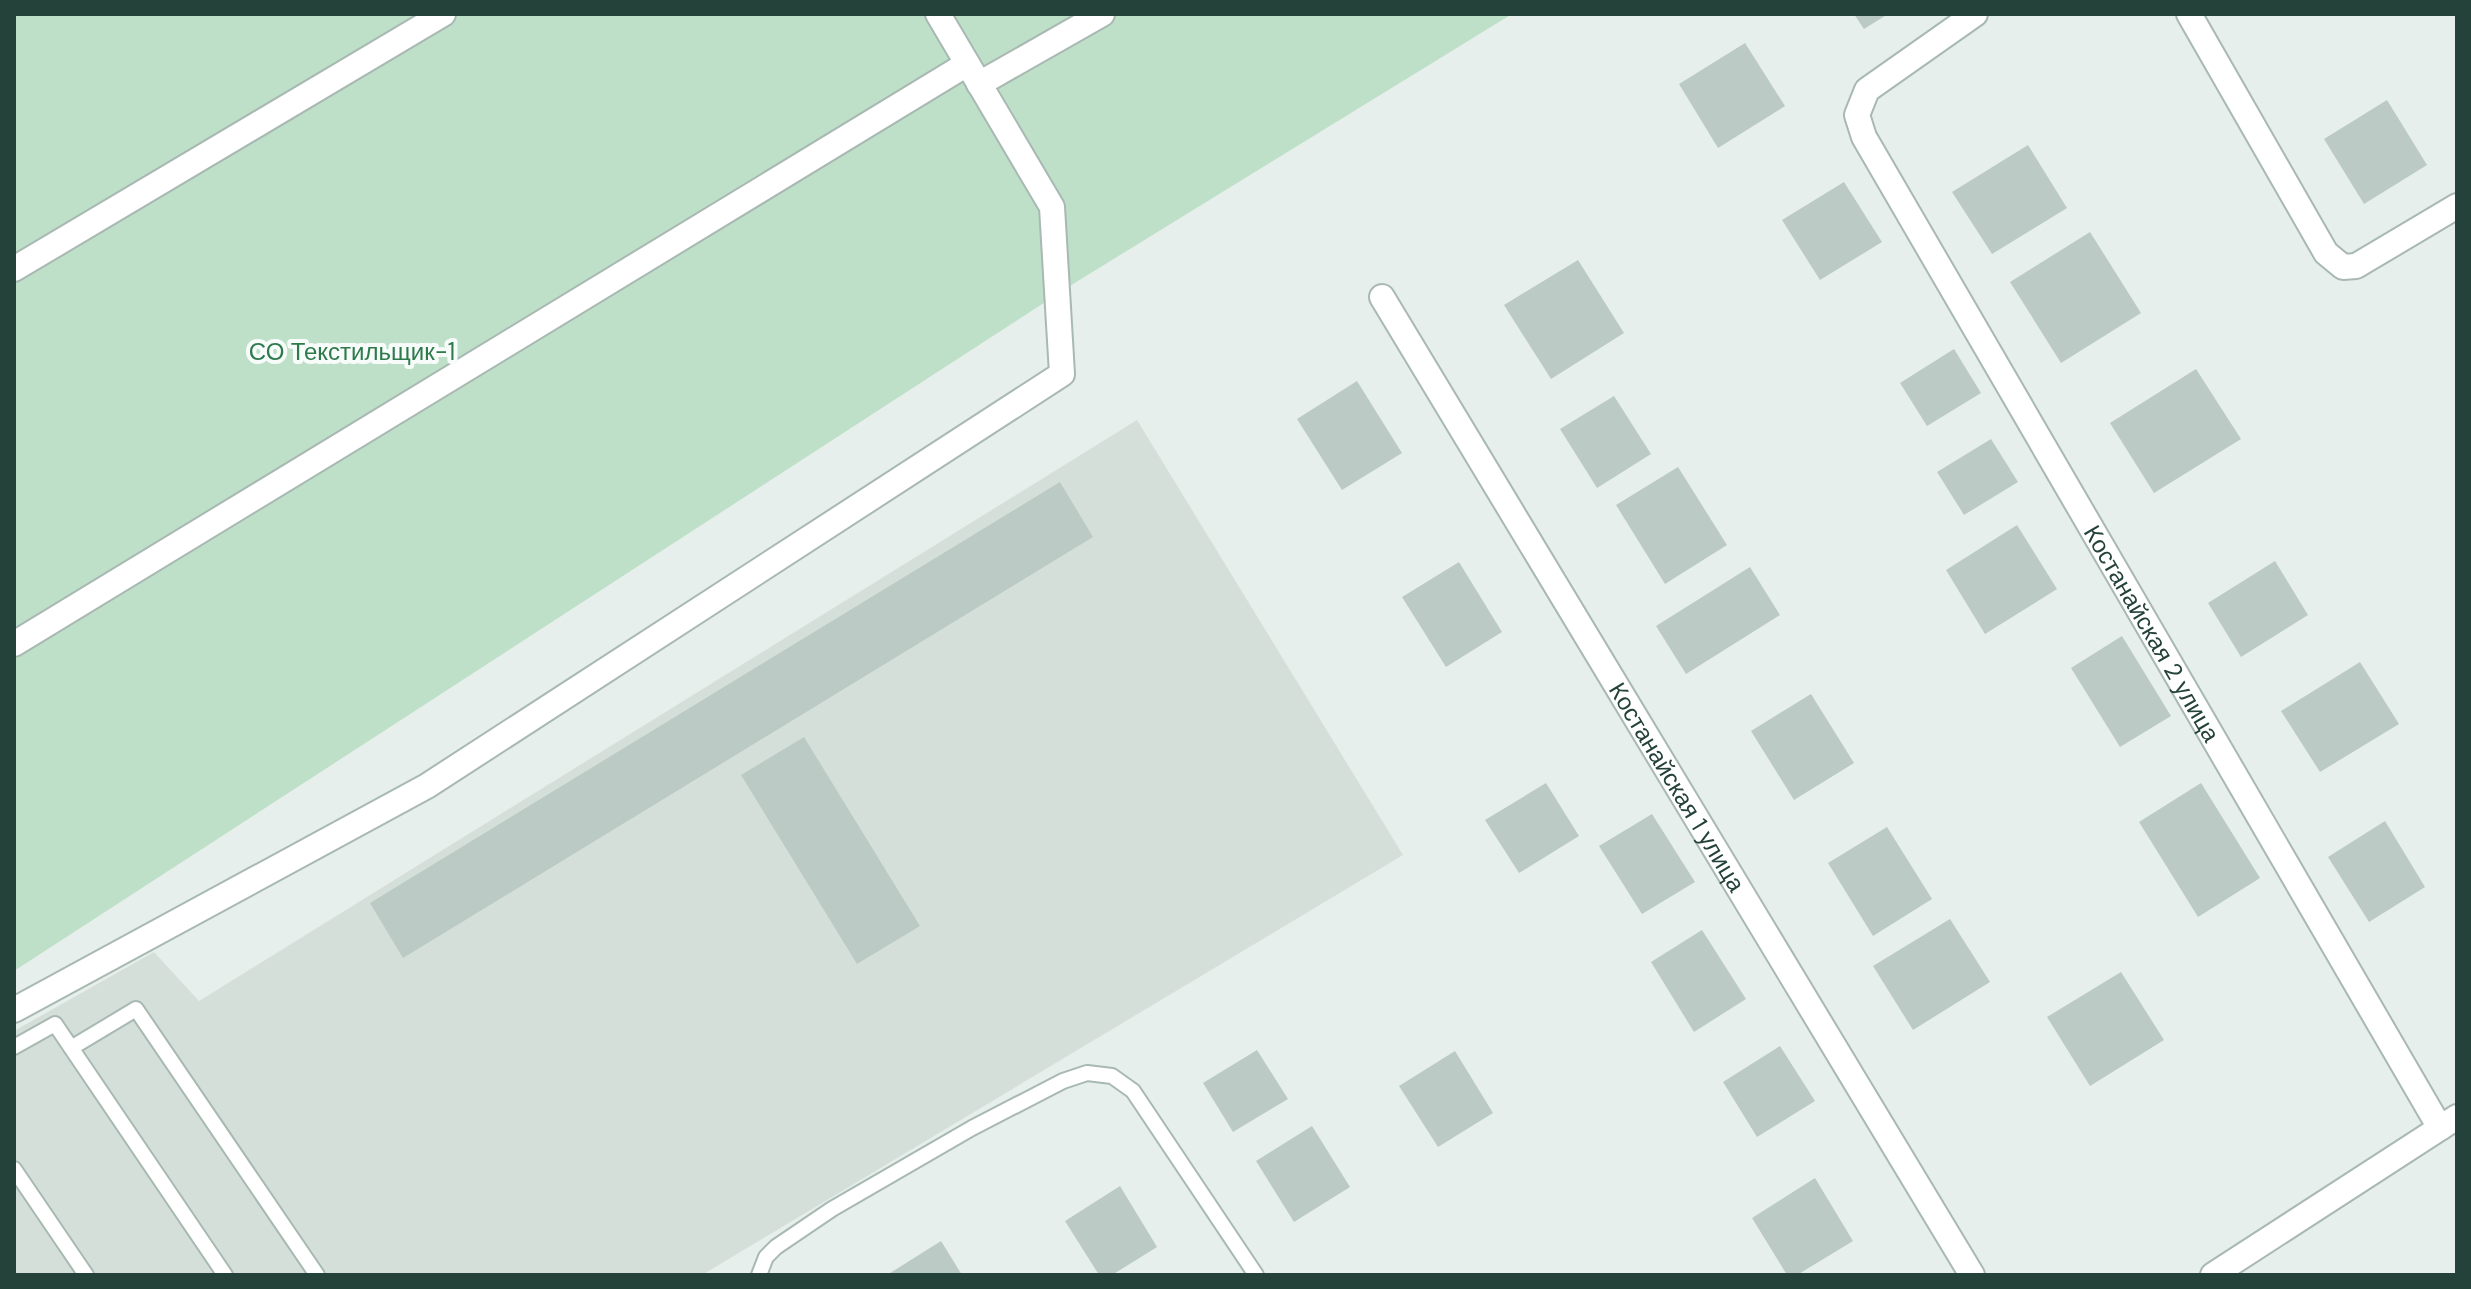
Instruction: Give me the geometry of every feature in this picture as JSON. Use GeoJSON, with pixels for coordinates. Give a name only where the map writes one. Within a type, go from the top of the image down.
{"type":"FeatureCollection","features":[{"type":"Feature","properties":{"kind":"street"},"geometry":{"type":"LineString","coordinates":[[14,269],[443,14]]}},
{"type":"Feature","properties":{"kind":"street"},"geometry":{"type":"LineString","coordinates":[[14,1010],[427,786],[1062,374],[1052,207],[938,14]]}},
{"type":"Feature","properties":{"kind":"street"},"geometry":{"type":"LineString","coordinates":[[14,644],[973,74],[1102,14]]}},
{"type":"Feature","properties":{"kind":"street","name":"Костанайская 2 улица"},"geometry":{"type":"LineString","coordinates":[[1975,14],[1867,90],[1857,115],[1864,137],[2449,1123]]}},
{"type":"Feature","properties":{"kind":"street"},"geometry":{"type":"LineString","coordinates":[[2189,14],[2326,253],[2343,267],[2356,266],[2457,206]]}},
{"type":"Feature","properties":{"kind":"street","name":"Костанайская 1 улица"},"geometry":{"type":"LineString","coordinates":[[1382,297],[1972,1275]]}},
{"type":"Feature","properties":{"kind":"street"},"geometry":{"type":"LineString","coordinates":[[2213,1275],[2449,1123]]}},
{"type":"Feature","properties":{"kind":"lane"},"geometry":{"type":"LineString","coordinates":[[71,1048],[136,1009],[317,1275]]}},
{"type":"Feature","properties":{"kind":"lane"},"geometry":{"type":"LineString","coordinates":[[14,1047],[55,1024],[225,1275]]}},
{"type":"Feature","properties":{"kind":"lane"},"geometry":{"type":"LineString","coordinates":[[759,1275],[766,1257],[776,1247],[832,1209],[972,1128],[1063,1081],[1087,1073],[1112,1076],[1133,1091],[1256,1275]]}},
{"type":"Feature","properties":{"kind":"lane"},"geometry":{"type":"LineString","coordinates":[[14,1169],[86,1275]]}},
{"type":"Feature","properties":{"kind":"shaded area"},"geometry":{"type":"Polygon","coordinates":[[[1137,420],[1403,855],[702,1275],[14,1275],[14,1031],[154,952],[199,1001],[1137,420]]]}},
{"type":"Feature","properties":{"kind":"green space","name":"СО Текстильщик-1"},"geometry":{"type":"Polygon","coordinates":[[[14,14],[1512,14],[1073,284],[14,971],[14,14]]]}},
{"type":"Feature","properties":{"kind":"building"},"geometry":{"type":"Polygon","coordinates":[[[1854,14],[1888,14],[1864,29],[1854,14]]]}},
{"type":"Feature","properties":{"kind":"building"},"geometry":{"type":"Polygon","coordinates":[[[1745,43],[1785,106],[1718,148],[1679,84],[1745,43]]]}},
{"type":"Feature","properties":{"kind":"building"},"geometry":{"type":"Polygon","coordinates":[[[2387,100],[2427,165],[2364,204],[2324,139],[2387,100]]]}},
{"type":"Feature","properties":{"kind":"building"},"geometry":{"type":"Polygon","coordinates":[[[2028,145],[2067,208],[1992,254],[1952,192],[2028,145]]]}},
{"type":"Feature","properties":{"kind":"building"},"geometry":{"type":"Polygon","coordinates":[[[1844,182],[1882,242],[1820,280],[1782,220],[1844,182]]]}},
{"type":"Feature","properties":{"kind":"building"},"geometry":{"type":"Polygon","coordinates":[[[2090,232],[2141,313],[2061,363],[2010,282],[2090,232]]]}},
{"type":"Feature","properties":{"kind":"building"},"geometry":{"type":"Polygon","coordinates":[[[1578,260],[1624,333],[1551,379],[1504,305],[1578,260]]]}},
{"type":"Feature","properties":{"kind":"building"},"geometry":{"type":"Polygon","coordinates":[[[1954,349],[1981,393],[1927,426],[1900,383],[1954,349]]]}},
{"type":"Feature","properties":{"kind":"building"},"geometry":{"type":"Polygon","coordinates":[[[2196,369],[2241,439],[2154,493],[2110,423],[2196,369]]]}},
{"type":"Feature","properties":{"kind":"building"},"geometry":{"type":"Polygon","coordinates":[[[1357,381],[1402,453],[1342,490],[1297,419],[1357,381]]]}},
{"type":"Feature","properties":{"kind":"building"},"geometry":{"type":"Polygon","coordinates":[[[1614,396],[1651,454],[1597,488],[1560,429],[1614,396]]]}},
{"type":"Feature","properties":{"kind":"building"},"geometry":{"type":"Polygon","coordinates":[[[1991,439],[2018,482],[1964,515],[1937,472],[1991,439]]]}},
{"type":"Feature","properties":{"kind":"building"},"geometry":{"type":"Polygon","coordinates":[[[1678,467],[1727,545],[1665,584],[1616,505],[1678,467]]]}},
{"type":"Feature","properties":{"kind":"building"},"geometry":{"type":"Polygon","coordinates":[[[1060,482],[1093,537],[403,958],[370,903],[1060,482]]]}},
{"type":"Feature","properties":{"kind":"building"},"geometry":{"type":"Polygon","coordinates":[[[2017,525],[2057,589],[1985,634],[1946,570],[2017,525]]]}},
{"type":"Feature","properties":{"kind":"building"},"geometry":{"type":"Polygon","coordinates":[[[2275,561],[2308,615],[2241,657],[2208,603],[2275,561]]]}},
{"type":"Feature","properties":{"kind":"building"},"geometry":{"type":"Polygon","coordinates":[[[1459,562],[1502,632],[1446,667],[1402,597],[1459,562]]]}},
{"type":"Feature","properties":{"kind":"building"},"geometry":{"type":"Polygon","coordinates":[[[1750,567],[1780,615],[1686,674],[1656,626],[1750,567]]]}},
{"type":"Feature","properties":{"kind":"building"},"geometry":{"type":"Polygon","coordinates":[[[2122,636],[2171,716],[2120,747],[2071,668],[2122,636]]]}},
{"type":"Feature","properties":{"kind":"building"},"geometry":{"type":"Polygon","coordinates":[[[2360,662],[2399,724],[2320,772],[2281,711],[2360,662]]]}},
{"type":"Feature","properties":{"kind":"building"},"geometry":{"type":"Polygon","coordinates":[[[1811,694],[1854,763],[1794,800],[1751,731],[1811,694]]]}},
{"type":"Feature","properties":{"kind":"building"},"geometry":{"type":"Polygon","coordinates":[[[804,737],[920,926],[857,964],[741,775],[804,737]]]}},
{"type":"Feature","properties":{"kind":"building"},"geometry":{"type":"Polygon","coordinates":[[[1546,783],[1579,836],[1519,873],[1485,820],[1546,783]]]}},
{"type":"Feature","properties":{"kind":"building"},"geometry":{"type":"Polygon","coordinates":[[[2201,783],[2260,878],[2198,917],[2139,822],[2201,783]]]}},
{"type":"Feature","properties":{"kind":"building"},"geometry":{"type":"Polygon","coordinates":[[[1652,814],[1695,882],[1642,914],[1599,846],[1652,814]]]}},
{"type":"Feature","properties":{"kind":"building"},"geometry":{"type":"Polygon","coordinates":[[[2385,821],[2425,887],[2369,922],[2328,857],[2385,821]]]}},
{"type":"Feature","properties":{"kind":"building"},"geometry":{"type":"Polygon","coordinates":[[[1887,827],[1932,899],[1873,936],[1828,863],[1887,827]]]}},
{"type":"Feature","properties":{"kind":"building"},"geometry":{"type":"Polygon","coordinates":[[[1950,919],[1990,982],[1913,1030],[1873,966],[1950,919]]]}},
{"type":"Feature","properties":{"kind":"building"},"geometry":{"type":"Polygon","coordinates":[[[1702,930],[1746,999],[1694,1032],[1651,962],[1702,930]]]}},
{"type":"Feature","properties":{"kind":"building"},"geometry":{"type":"Polygon","coordinates":[[[2121,972],[2164,1040],[2090,1086],[2047,1017],[2121,972]]]}},
{"type":"Feature","properties":{"kind":"building"},"geometry":{"type":"Polygon","coordinates":[[[1780,1046],[1815,1101],[1757,1137],[1723,1082],[1780,1046]]]}},
{"type":"Feature","properties":{"kind":"building"},"geometry":{"type":"Polygon","coordinates":[[[1257,1050],[1288,1099],[1233,1132],[1203,1083],[1257,1050]]]}},
{"type":"Feature","properties":{"kind":"building"},"geometry":{"type":"Polygon","coordinates":[[[1455,1051],[1493,1113],[1438,1147],[1399,1086],[1455,1051]]]}},
{"type":"Feature","properties":{"kind":"building"},"geometry":{"type":"Polygon","coordinates":[[[1312,1126],[1350,1187],[1294,1222],[1256,1161],[1312,1126]]]}},
{"type":"Feature","properties":{"kind":"building"},"geometry":{"type":"Polygon","coordinates":[[[1815,1178],[1853,1241],[1797,1275],[1787,1275],[1752,1218],[1815,1178]]]}},
{"type":"Feature","properties":{"kind":"building"},"geometry":{"type":"Polygon","coordinates":[[[1120,1186],[1157,1247],[1112,1275],[1099,1275],[1065,1221],[1120,1186]]]}},
{"type":"Feature","properties":{"kind":"building"},"geometry":{"type":"Polygon","coordinates":[[[941,1241],[962,1275],[887,1275],[941,1241]]]}}]}
